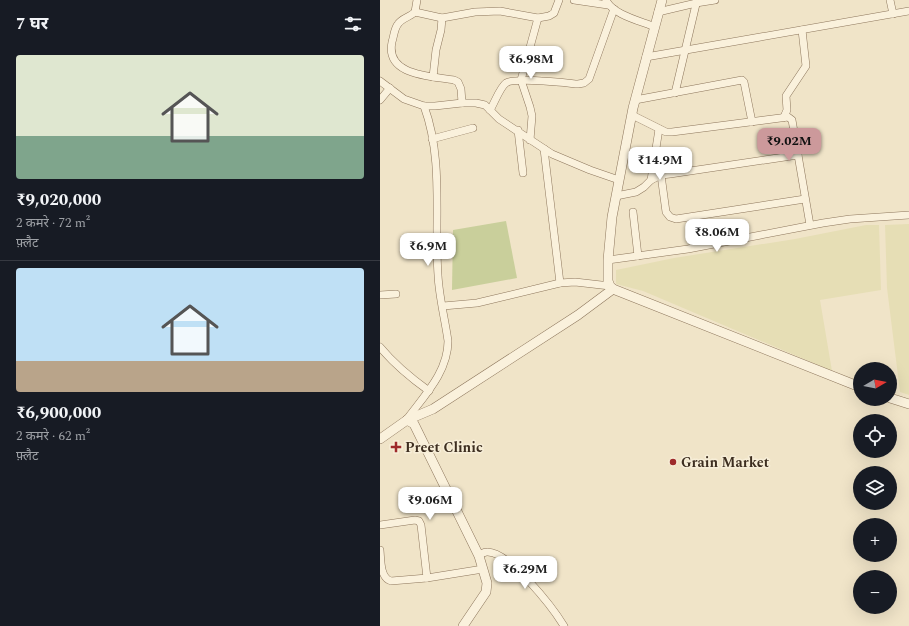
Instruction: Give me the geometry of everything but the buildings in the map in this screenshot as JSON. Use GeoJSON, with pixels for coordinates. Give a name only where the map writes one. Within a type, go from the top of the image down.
{"type":"FeatureCollection","features":[{"type":"Feature","properties":{"kind":"street"},"geometry":{"type":"LineString","coordinates":[[415,12],[417,0]]}},
{"type":"Feature","properties":{"kind":"street"},"geometry":{"type":"LineString","coordinates":[[462,103],[461,89],[458,82],[434,76],[416,74],[401,67],[391,52],[395,29],[398,23],[415,12],[442,18],[475,12],[500,11],[538,18],[549,16],[554,13],[559,0]]}},
{"type":"Feature","properties":{"kind":"street"},"geometry":{"type":"LineString","coordinates":[[574,0],[610,5],[625,15],[655,26]]}},
{"type":"Feature","properties":{"kind":"street"},"geometry":{"type":"LineString","coordinates":[[611,288],[608,281],[608,260],[612,217],[635,100],[662,0]]}},
{"type":"Feature","properties":{"kind":"street"},"geometry":{"type":"LineString","coordinates":[[658,12],[696,2],[714,0]]}},
{"type":"Feature","properties":{"kind":"street"},"geometry":{"type":"LineString","coordinates":[[890,0],[893,14]]}},
{"type":"Feature","properties":{"kind":"street"},"geometry":{"type":"LineString","coordinates":[[675,93],[696,2]]}},
{"type":"Feature","properties":{"kind":"street"},"geometry":{"type":"LineString","coordinates":[[490,110],[506,83],[521,80],[578,84],[584,83],[589,79],[610,5]]}},
{"type":"Feature","properties":{"kind":"street"},"geometry":{"type":"LineString","coordinates":[[646,57],[909,11]]}},
{"type":"Feature","properties":{"kind":"street"},"geometry":{"type":"LineString","coordinates":[[434,76],[442,18]]}},
{"type":"Feature","properties":{"kind":"street"},"geometry":{"type":"LineString","coordinates":[[530,140],[532,116],[521,80],[538,18]]}},
{"type":"Feature","properties":{"kind":"street"},"geometry":{"type":"LineString","coordinates":[[784,117],[787,110],[786,96],[806,66],[802,30]]}},
{"type":"Feature","properties":{"kind":"street"},"geometry":{"type":"LineString","coordinates":[[635,100],[738,79],[744,82],[752,122]]}},
{"type":"Feature","properties":{"kind":"street"},"geometry":{"type":"LineString","coordinates":[[380,80],[404,99],[424,106],[462,103],[476,103],[485,105],[499,119],[518,130],[530,140],[552,154],[619,180]]}},
{"type":"Feature","properties":{"kind":"street"},"geometry":{"type":"LineString","coordinates":[[380,100],[390,88]]}},
{"type":"Feature","properties":{"kind":"street"},"geometry":{"type":"LineString","coordinates":[[407,420],[434,384],[448,350],[438,276],[436,168],[429,119],[424,106]]}},
{"type":"Feature","properties":{"kind":"street"},"geometry":{"type":"LineString","coordinates":[[632,116],[666,132],[788,117],[792,120],[810,225]]}},
{"type":"Feature","properties":{"kind":"street"},"geometry":{"type":"LineString","coordinates":[[432,139],[474,128]]}},
{"type":"Feature","properties":{"kind":"street"},"geometry":{"type":"LineString","coordinates":[[651,180],[659,129]]}},
{"type":"Feature","properties":{"kind":"street"},"geometry":{"type":"LineString","coordinates":[[518,130],[523,173]]}},
{"type":"Feature","properties":{"kind":"street"},"geometry":{"type":"LineString","coordinates":[[544,149],[560,283]]}},
{"type":"Feature","properties":{"kind":"street"},"geometry":{"type":"LineString","coordinates":[[616,196],[636,192],[651,180],[661,175],[798,155]]}},
{"type":"Feature","properties":{"kind":"street"},"geometry":{"type":"LineString","coordinates":[[661,175],[666,212],[670,217],[676,219],[805,199]]}},
{"type":"Feature","properties":{"kind":"street"},"geometry":{"type":"LineString","coordinates":[[633,212],[638,256]]}},
{"type":"Feature","properties":{"kind":"street"},"geometry":{"type":"LineString","coordinates":[[608,260],[688,249],[810,225],[850,219],[909,215]]}},
{"type":"Feature","properties":{"kind":"street"},"geometry":{"type":"LineString","coordinates":[[443,306],[477,303],[560,283],[575,282],[611,288],[853,384]]}},
{"type":"Feature","properties":{"kind":"street"},"geometry":{"type":"LineString","coordinates":[[380,439],[407,420],[433,409],[578,315],[611,288]]}},
{"type":"Feature","properties":{"kind":"street"},"geometry":{"type":"LineString","coordinates":[[380,295],[396,294]]}},
{"type":"Feature","properties":{"kind":"street"},"geometry":{"type":"LineString","coordinates":[[380,347],[406,374],[429,391]]}},
{"type":"Feature","properties":{"kind":"street"},"geometry":{"type":"LineString","coordinates":[[897,400],[909,404]]}},
{"type":"Feature","properties":{"kind":"street"},"geometry":{"type":"LineString","coordinates":[[407,420],[414,424],[479,556],[487,583],[486,592],[463,626]]}},
{"type":"Feature","properties":{"kind":"street"},"geometry":{"type":"LineString","coordinates":[[380,525],[415,520],[419,521],[421,525],[427,578]]}},
{"type":"Feature","properties":{"kind":"street"},"geometry":{"type":"LineString","coordinates":[[380,550],[383,573],[388,580],[391,581],[427,578],[483,569]]}},
{"type":"Feature","properties":{"kind":"street"},"geometry":{"type":"LineString","coordinates":[[479,556],[485,552],[492,553],[520,571],[532,584],[564,626]]}},
{"type":"Feature","properties":{"kind":"shaded area"},"geometry":{"type":"Polygon","coordinates":[[[909,224],[909,395],[900,392],[887,288],[885,225],[909,224]]]}},
{"type":"Feature","properties":{"kind":"shaded area"},"geometry":{"type":"Polygon","coordinates":[[[866,225],[879,225],[881,290],[820,300],[832,371],[643,291],[616,284],[616,270],[674,258],[795,239],[866,225]]]}},
{"type":"Feature","properties":{"kind":"green space"},"geometry":{"type":"Polygon","coordinates":[[[506,221],[517,278],[452,290],[453,230],[506,221]]]}},
{"type":"Feature","properties":{"kind":"place","name":"Preet Clinic"},"geometry":{"type":"Point","coordinates":[396,447]}},
{"type":"Feature","properties":{"kind":"place","name":"Grain Market"},"geometry":{"type":"Point","coordinates":[673,462]}}]}
